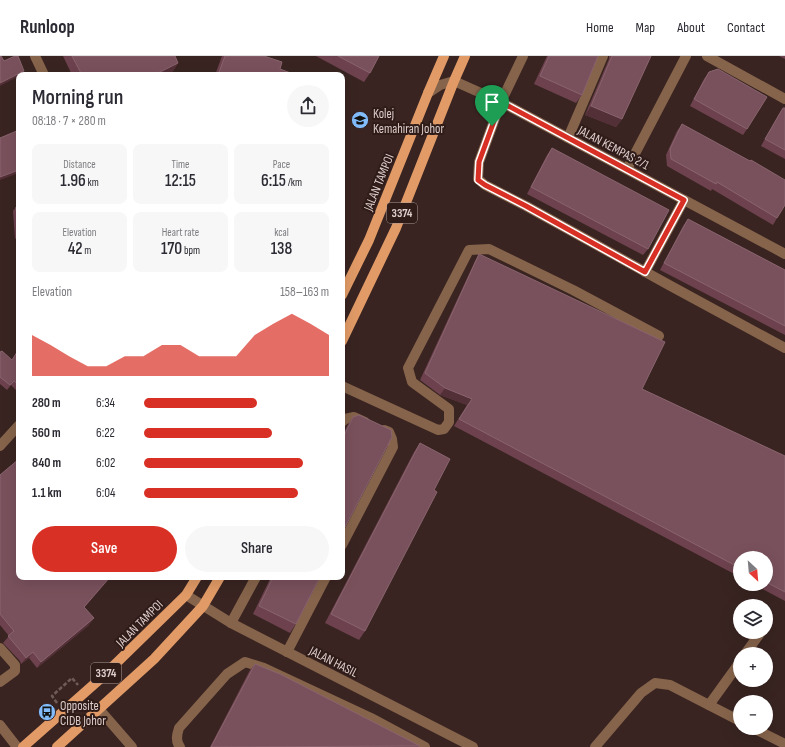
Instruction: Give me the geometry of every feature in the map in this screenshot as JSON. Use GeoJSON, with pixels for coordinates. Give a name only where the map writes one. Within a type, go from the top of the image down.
{"type":"FeatureCollection","features":[{"type":"Feature","properties":{"kind":"main road","name":"JALAN TAMPOI"},"geometry":{"type":"LineString","coordinates":[[345,289],[369,240],[444,56]]}},
{"type":"Feature","properties":{"kind":"main road","name":"3374"},"geometry":{"type":"LineString","coordinates":[[345,335],[396,228],[454,81],[466,56]]}},
{"type":"Feature","properties":{"kind":"main road","name":"JALAN TAMPOI"},"geometry":{"type":"LineString","coordinates":[[23,747],[100,679],[186,595],[195,580]]}},
{"type":"Feature","properties":{"kind":"main road","name":"3374"},"geometry":{"type":"LineString","coordinates":[[56,747],[154,659],[203,606],[218,580]]}},
{"type":"Feature","properties":{"kind":"street"},"geometry":{"type":"LineString","coordinates":[[35,56],[43,72]]}},
{"type":"Feature","properties":{"kind":"street"},"geometry":{"type":"LineString","coordinates":[[523,56],[501,102],[479,162],[478,180],[785,348]]}},
{"type":"Feature","properties":{"kind":"street"},"geometry":{"type":"LineString","coordinates":[[568,138],[603,56]]}},
{"type":"Feature","properties":{"kind":"street"},"geometry":{"type":"LineString","coordinates":[[627,169],[686,56]]}},
{"type":"Feature","properties":{"kind":"street"},"geometry":{"type":"LineString","coordinates":[[707,56],[785,99]]}},
{"type":"Feature","properties":{"kind":"street"},"geometry":{"type":"LineString","coordinates":[[428,93],[440,85],[454,81]]}},
{"type":"Feature","properties":{"kind":"street","name":"JALAN KEMPAS 2/1"},"geometry":{"type":"LineString","coordinates":[[454,81],[501,102],[785,254]]}},
{"type":"Feature","properties":{"kind":"street"},"geometry":{"type":"LineString","coordinates":[[645,272],[684,200]]}},
{"type":"Feature","properties":{"kind":"street"},"geometry":{"type":"LineString","coordinates":[[345,387],[438,430],[444,429],[449,422],[449,409],[412,382],[408,368],[469,250],[489,249],[573,290],[659,336]]}},
{"type":"Feature","properties":{"kind":"street"},"geometry":{"type":"LineString","coordinates":[[345,419],[354,418],[389,432],[393,447],[345,539]]}},
{"type":"Feature","properties":{"kind":"street"},"geometry":{"type":"LineString","coordinates":[[0,446],[16,431]]}},
{"type":"Feature","properties":{"kind":"street"},"geometry":{"type":"LineString","coordinates":[[231,623],[254,580]]}},
{"type":"Feature","properties":{"kind":"street"},"geometry":{"type":"LineString","coordinates":[[287,652],[324,580]]}},
{"type":"Feature","properties":{"kind":"street","name":"JALAN HASIL"},"geometry":{"type":"LineString","coordinates":[[186,595],[231,623],[474,747]]}},
{"type":"Feature","properties":{"kind":"street"},"geometry":{"type":"LineString","coordinates":[[0,648],[15,665],[15,671],[0,682]]}},
{"type":"Feature","properties":{"kind":"street"},"geometry":{"type":"LineString","coordinates":[[180,747],[177,735],[179,728],[227,674],[245,662],[264,668],[364,714],[425,747]]}},
{"type":"Feature","properties":{"kind":"street"},"geometry":{"type":"LineString","coordinates":[[709,705],[733,672]]}},
{"type":"Feature","properties":{"kind":"street"},"geometry":{"type":"LineString","coordinates":[[596,747],[641,694],[655,683],[670,685],[733,717]]}},
{"type":"Feature","properties":{"kind":"street"},"geometry":{"type":"LineString","coordinates":[[99,708],[132,747]]}},
{"type":"Feature","properties":{"kind":"street"},"geometry":{"type":"LineString","coordinates":[[0,725],[18,747]]}},
{"type":"Feature","properties":{"kind":"street"},"geometry":{"type":"LineString","coordinates":[[767,735],[785,744]]}},
{"type":"Feature","properties":{"kind":"path"},"geometry":{"type":"LineString","coordinates":[[52,696],[72,678]]}},
{"type":"Feature","properties":{"kind":"building"},"geometry":{"type":"Polygon","coordinates":[[[0,56],[4,61],[18,56],[24,71],[16,72],[16,75],[0,83],[0,56]]]}},
{"type":"Feature","properties":{"kind":"building"},"geometry":{"type":"Polygon","coordinates":[[[72,56],[175,56],[178,63],[160,72],[80,72],[72,56]]]}},
{"type":"Feature","properties":{"kind":"building"},"geometry":{"type":"Polygon","coordinates":[[[225,56],[264,56],[282,62],[280,69],[288,72],[219,72],[225,56]]]}},
{"type":"Feature","properties":{"kind":"building"},"geometry":{"type":"Polygon","coordinates":[[[338,56],[379,56],[370,73],[338,56]]]}},
{"type":"Feature","properties":{"kind":"building"},"geometry":{"type":"Polygon","coordinates":[[[549,56],[598,56],[582,95],[540,76],[549,56]]]}},
{"type":"Feature","properties":{"kind":"building"},"geometry":{"type":"Polygon","coordinates":[[[612,56],[651,56],[622,119],[591,106],[612,56]]]}},
{"type":"Feature","properties":{"kind":"building"},"geometry":{"type":"Polygon","coordinates":[[[718,69],[767,97],[747,129],[694,99],[709,72],[718,69]]]}},
{"type":"Feature","properties":{"kind":"building"},"geometry":{"type":"Polygon","coordinates":[[[783,108],[785,108],[785,150],[765,139],[783,108]]]}},
{"type":"Feature","properties":{"kind":"building"},"geometry":{"type":"Polygon","coordinates":[[[682,124],[750,161],[751,160],[785,180],[785,205],[777,218],[717,182],[716,184],[671,159],[670,149],[682,124]]]}},
{"type":"Feature","properties":{"kind":"building"},"geometry":{"type":"Polygon","coordinates":[[[16,131],[16,171],[0,177],[0,138],[16,131]]]}},
{"type":"Feature","properties":{"kind":"building"},"geometry":{"type":"Polygon","coordinates":[[[552,148],[669,210],[648,249],[531,187],[552,148]]]}},
{"type":"Feature","properties":{"kind":"building"},"geometry":{"type":"Polygon","coordinates":[[[688,219],[785,270],[785,326],[664,263],[688,219]]]}},
{"type":"Feature","properties":{"kind":"building"},"geometry":{"type":"Polygon","coordinates":[[[479,254],[665,342],[642,389],[785,456],[785,592],[773,586],[773,551],[733,551],[733,564],[459,419],[472,399],[445,388],[425,373],[479,254]]]}},
{"type":"Feature","properties":{"kind":"building"},"geometry":{"type":"Polygon","coordinates":[[[2,351],[12,360],[16,354],[16,383],[14,381],[10,385],[0,377],[0,352],[2,351]]]}},
{"type":"Feature","properties":{"kind":"building"},"geometry":{"type":"Polygon","coordinates":[[[359,415],[391,430],[392,437],[345,527],[345,434],[353,417],[359,415]]]}},
{"type":"Feature","properties":{"kind":"building"},"geometry":{"type":"Polygon","coordinates":[[[420,443],[450,459],[434,490],[437,492],[365,631],[331,614],[420,443]]]}},
{"type":"Feature","properties":{"kind":"building"},"geometry":{"type":"Polygon","coordinates":[[[16,462],[16,580],[107,580],[84,607],[94,618],[41,662],[33,652],[26,658],[8,636],[14,631],[0,614],[0,475],[16,462]]]}},
{"type":"Feature","properties":{"kind":"building"},"geometry":{"type":"Polygon","coordinates":[[[272,580],[318,580],[296,624],[259,606],[272,580]]]}},
{"type":"Feature","properties":{"kind":"building"},"geometry":{"type":"Polygon","coordinates":[[[255,664],[280,674],[420,746],[211,747],[255,664]]]}},
{"type":"Feature","properties":{"kind":"place","name":"Kolej Kemahiran Johor"},"geometry":{"type":"Point","coordinates":[360,120]}},
{"type":"Feature","properties":{"kind":"place","name":"Opposite CIDB Johor"},"geometry":{"type":"Point","coordinates":[47,712]}},
{"type":"Feature","properties":{"kind":"route"},"geometry":{"type":"LineString","coordinates":[[501,102],[684,200],[645,272],[478,180],[479,162],[492,126],[501,102]]}}]}
